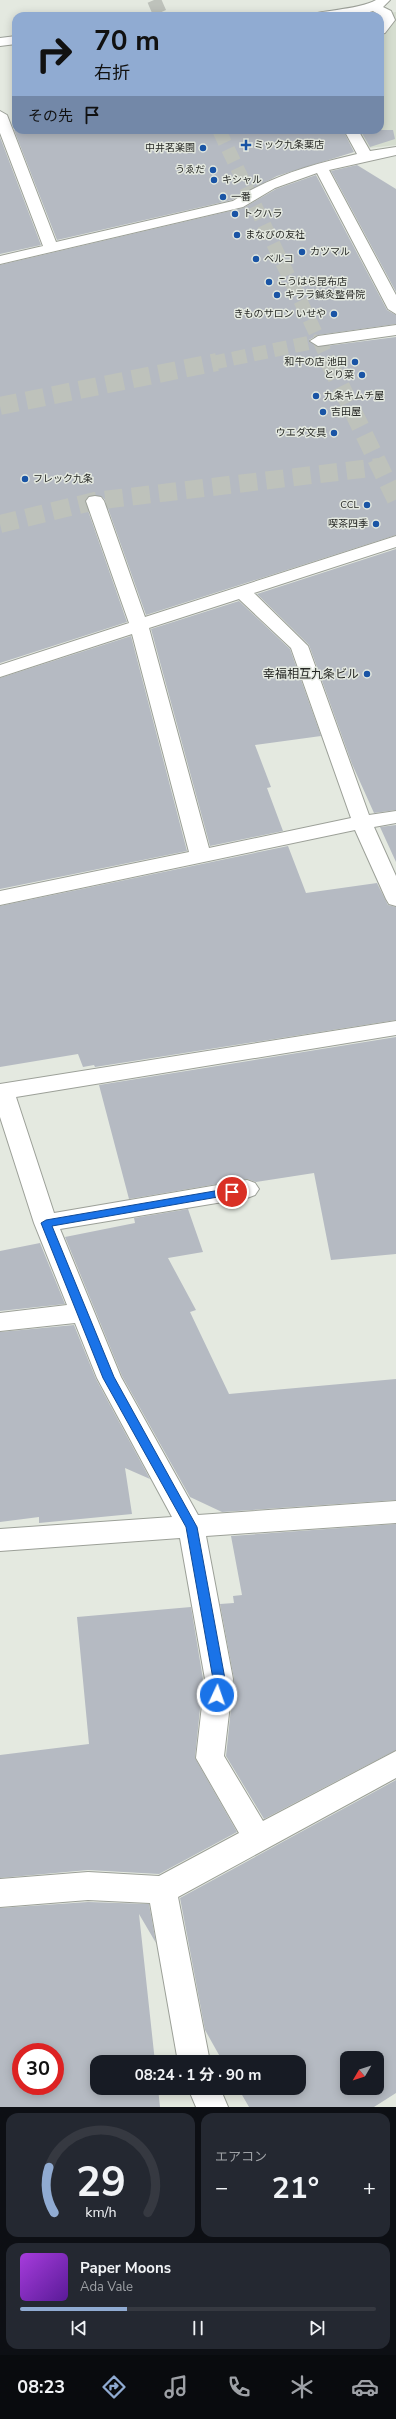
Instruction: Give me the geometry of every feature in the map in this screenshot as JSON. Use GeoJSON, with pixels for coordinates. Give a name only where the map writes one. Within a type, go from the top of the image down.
{"type":"FeatureCollection","features":[{"type":"Feature","properties":{"kind":"street"},"geometry":{"type":"LineString","coordinates":[[355,12],[379,4],[387,14],[389,20],[384,26]]}},
{"type":"Feature","properties":{"kind":"street"},"geometry":{"type":"LineString","coordinates":[[0,42],[12,40]]}},
{"type":"Feature","properties":{"kind":"street"},"geometry":{"type":"LineString","coordinates":[[6,121],[51,248]]}},
{"type":"Feature","properties":{"kind":"street"},"geometry":{"type":"LineString","coordinates":[[352,134],[365,155]]}},
{"type":"Feature","properties":{"kind":"street"},"geometry":{"type":"LineString","coordinates":[[0,260],[238,204],[252,193],[321,168],[365,155],[396,151]]}},
{"type":"Feature","properties":{"kind":"street"},"geometry":{"type":"LineString","coordinates":[[321,168],[396,310]]}},
{"type":"Feature","properties":{"kind":"street"},"geometry":{"type":"LineString","coordinates":[[318,341],[396,330]]}},
{"type":"Feature","properties":{"kind":"street"},"geometry":{"type":"LineString","coordinates":[[95,501],[139,625],[201,857]]}},
{"type":"Feature","properties":{"kind":"street"},"geometry":{"type":"LineString","coordinates":[[0,671],[396,541]]}},
{"type":"Feature","properties":{"kind":"street"},"geometry":{"type":"LineString","coordinates":[[242,592],[299,646],[362,822],[396,900]]}},
{"type":"Feature","properties":{"kind":"street"},"geometry":{"type":"LineString","coordinates":[[0,898],[362,822],[396,817]]}},
{"type":"Feature","properties":{"kind":"street"},"geometry":{"type":"LineString","coordinates":[[258,1838],[210,1758],[219,1679],[191,1527],[109,1378],[46,1223],[2,1092],[396,1028]]}},
{"type":"Feature","properties":{"kind":"street"},"geometry":{"type":"LineString","coordinates":[[46,1223],[247,1189]]}},
{"type":"Feature","properties":{"kind":"street"},"geometry":{"type":"LineString","coordinates":[[0,1322],[83,1313]]}},
{"type":"Feature","properties":{"kind":"street"},"geometry":{"type":"LineString","coordinates":[[0,1540],[396,1512]]}},
{"type":"Feature","properties":{"kind":"street"},"geometry":{"type":"LineString","coordinates":[[0,1893],[88,1886],[162,1890],[396,1764]]}},
{"type":"Feature","properties":{"kind":"street"},"geometry":{"type":"LineString","coordinates":[[162,1890],[193,2055]]}},
{"type":"Feature","properties":{"kind":"street"},"geometry":{"type":"LineString","coordinates":[[207,2095],[212,2107]]}},
{"type":"Feature","properties":{"kind":"shaded area"},"geometry":{"type":"Polygon","coordinates":[[[396,12],[396,145],[370,148],[363,144],[357,134],[384,134],[384,13],[396,12]]]}},
{"type":"Feature","properties":{"kind":"building"},"geometry":{"type":"Polygon","coordinates":[[[384,130],[393,130],[395,139],[370,147],[362,134],[384,134],[384,130]]]}},
{"type":"Feature","properties":{"kind":"building"},"geometry":{"type":"Polygon","coordinates":[[[16,134],[345,134],[354,152],[277,176],[232,200],[57,240],[16,134]]]}},
{"type":"Feature","properties":{"kind":"building"},"geometry":{"type":"Polygon","coordinates":[[[0,137],[41,245],[0,254],[0,137]]]}},
{"type":"Feature","properties":{"kind":"building"},"geometry":{"type":"Polygon","coordinates":[[[357,165],[396,189],[396,292],[331,171],[357,165]]]}},
{"type":"Feature","properties":{"kind":"building"},"geometry":{"type":"Polygon","coordinates":[[[316,175],[387,310],[396,315],[396,324],[318,335],[309,340],[318,347],[396,337],[396,535],[146,615],[105,500],[101,496],[89,496],[85,502],[127,622],[0,663],[0,265],[243,208],[276,189],[316,175]]]}},
{"type":"Feature","properties":{"kind":"building"},"geometry":{"type":"Polygon","coordinates":[[[396,549],[396,810],[374,813],[352,764],[309,645],[257,594],[396,549]]]}},
{"type":"Feature","properties":{"kind":"building"},"geometry":{"type":"Polygon","coordinates":[[[239,601],[290,649],[321,736],[255,745],[271,787],[267,788],[283,831],[210,846],[151,629],[239,601]]]}},
{"type":"Feature","properties":{"kind":"building"},"geometry":{"type":"Polygon","coordinates":[[[131,636],[187,851],[0,889],[0,678],[131,636]]]}},
{"type":"Feature","properties":{"kind":"building"},"geometry":{"type":"Polygon","coordinates":[[[396,825],[396,862],[380,827],[396,825]]]}},
{"type":"Feature","properties":{"kind":"building"},"geometry":{"type":"Polygon","coordinates":[[[288,846],[306,893],[377,883],[388,905],[396,907],[396,1020],[95,1067],[94,1065],[83,1067],[78,1054],[0,1067],[0,906],[288,846]]]}},
{"type":"Feature","properties":{"kind":"building"},"geometry":{"type":"Polygon","coordinates":[[[396,1037],[396,1254],[331,1260],[314,1173],[256,1182],[247,1179],[129,1199],[99,1085],[396,1037]]]}},
{"type":"Feature","properties":{"kind":"building"},"geometry":{"type":"Polygon","coordinates":[[[188,1209],[203,1252],[168,1258],[196,1310],[190,1312],[229,1394],[396,1379],[396,1500],[222,1512],[190,1497],[122,1376],[65,1237],[135,1223],[134,1218],[188,1209]]]}},
{"type":"Feature","properties":{"kind":"building"},"geometry":{"type":"Polygon","coordinates":[[[40,1243],[65,1304],[0,1311],[0,1251],[40,1243]]]}},
{"type":"Feature","properties":{"kind":"building"},"geometry":{"type":"Polygon","coordinates":[[[74,1325],[96,1379],[150,1479],[125,1468],[132,1514],[39,1523],[39,1517],[0,1522],[0,1332],[74,1325]]]}},
{"type":"Feature","properties":{"kind":"building"},"geometry":{"type":"Polygon","coordinates":[[[396,1524],[396,1750],[264,1819],[226,1756],[234,1679],[220,1604],[234,1603],[233,1596],[242,1595],[231,1536],[396,1524]]]}},
{"type":"Feature","properties":{"kind":"building"},"geometry":{"type":"Polygon","coordinates":[[[191,1607],[203,1679],[195,1758],[237,1832],[159,1874],[88,1870],[0,1878],[0,1755],[89,1744],[77,1617],[191,1607]]]}},
{"type":"Feature","properties":{"kind":"building"},"geometry":{"type":"Polygon","coordinates":[[[396,1780],[396,2093],[374,2107],[249,2107],[242,2095],[306,2095],[306,2055],[219,2055],[205,2030],[180,1898],[396,1780]]]}},
{"type":"Feature","properties":{"kind":"building"},"geometry":{"type":"Polygon","coordinates":[[[88,1902],[149,1904],[156,1943],[139,1914],[154,2055],[90,2055],[90,2095],[159,2095],[160,2107],[0,2107],[0,1908],[88,1902]]]}},
{"type":"Feature","properties":{"kind":"tunnel"},"geometry":{"type":"LineString","coordinates":[[154,0],[159,12]]}},
{"type":"Feature","properties":{"kind":"tunnel"},"geometry":{"type":"LineString","coordinates":[[221,134],[330,363]]}},
{"type":"Feature","properties":{"kind":"tunnel"},"geometry":{"type":"LineString","coordinates":[[212,363],[318,341]]}},
{"type":"Feature","properties":{"kind":"tunnel"},"geometry":{"type":"LineString","coordinates":[[0,406],[217,362]]}},
{"type":"Feature","properties":{"kind":"tunnel"},"geometry":{"type":"LineString","coordinates":[[329,362],[396,500]]}},
{"type":"Feature","properties":{"kind":"tunnel"},"geometry":{"type":"LineString","coordinates":[[0,524],[95,501],[379,467]]}},
{"type":"Feature","properties":{"kind":"place","name":"ミック九条薬店"},"geometry":{"type":"Point","coordinates":[246,145]}},
{"type":"Feature","properties":{"kind":"place","name":"中井茗楽園"},"geometry":{"type":"Point","coordinates":[203,148]}},
{"type":"Feature","properties":{"kind":"place","name":"うゑだ"},"geometry":{"type":"Point","coordinates":[213,170]}},
{"type":"Feature","properties":{"kind":"place","name":"キシャル"},"geometry":{"type":"Point","coordinates":[214,180]}},
{"type":"Feature","properties":{"kind":"place","name":"一番"},"geometry":{"type":"Point","coordinates":[223,197]}},
{"type":"Feature","properties":{"kind":"place","name":"トクハラ"},"geometry":{"type":"Point","coordinates":[235,214]}},
{"type":"Feature","properties":{"kind":"place","name":"まなびの友社"},"geometry":{"type":"Point","coordinates":[237,235]}},
{"type":"Feature","properties":{"kind":"place","name":"カツマル"},"geometry":{"type":"Point","coordinates":[302,252]}},
{"type":"Feature","properties":{"kind":"place","name":"ベルコ"},"geometry":{"type":"Point","coordinates":[256,259]}},
{"type":"Feature","properties":{"kind":"place","name":"こうはら昆布店"},"geometry":{"type":"Point","coordinates":[269,282]}},
{"type":"Feature","properties":{"kind":"place","name":"キララ鍼灸整骨院"},"geometry":{"type":"Point","coordinates":[277,295]}},
{"type":"Feature","properties":{"kind":"place","name":"きものサロン いせや"},"geometry":{"type":"Point","coordinates":[334,314]}},
{"type":"Feature","properties":{"kind":"place","name":"和牛の店 池田"},"geometry":{"type":"Point","coordinates":[355,362]}},
{"type":"Feature","properties":{"kind":"place","name":"とり菜"},"geometry":{"type":"Point","coordinates":[362,375]}},
{"type":"Feature","properties":{"kind":"place","name":"九条キムチ屋"},"geometry":{"type":"Point","coordinates":[316,396]}},
{"type":"Feature","properties":{"kind":"place","name":"吉田屋"},"geometry":{"type":"Point","coordinates":[323,412]}},
{"type":"Feature","properties":{"kind":"place","name":"ウエダ文具"},"geometry":{"type":"Point","coordinates":[334,433]}},
{"type":"Feature","properties":{"kind":"place","name":"フレック九条"},"geometry":{"type":"Point","coordinates":[25,479]}},
{"type":"Feature","properties":{"kind":"place","name":"CCL"},"geometry":{"type":"Point","coordinates":[367,505]}},
{"type":"Feature","properties":{"kind":"place","name":"喫茶四季"},"geometry":{"type":"Point","coordinates":[376,524]}},
{"type":"Feature","properties":{"kind":"place","name":"幸福相互九条ビル"},"geometry":{"type":"Point","coordinates":[367,674]}},
{"type":"Feature","properties":{"kind":"route"},"geometry":{"type":"LineString","coordinates":[[217,1695],[219,1679],[191,1527],[109,1378],[46,1223],[232,1192]]}}]}
